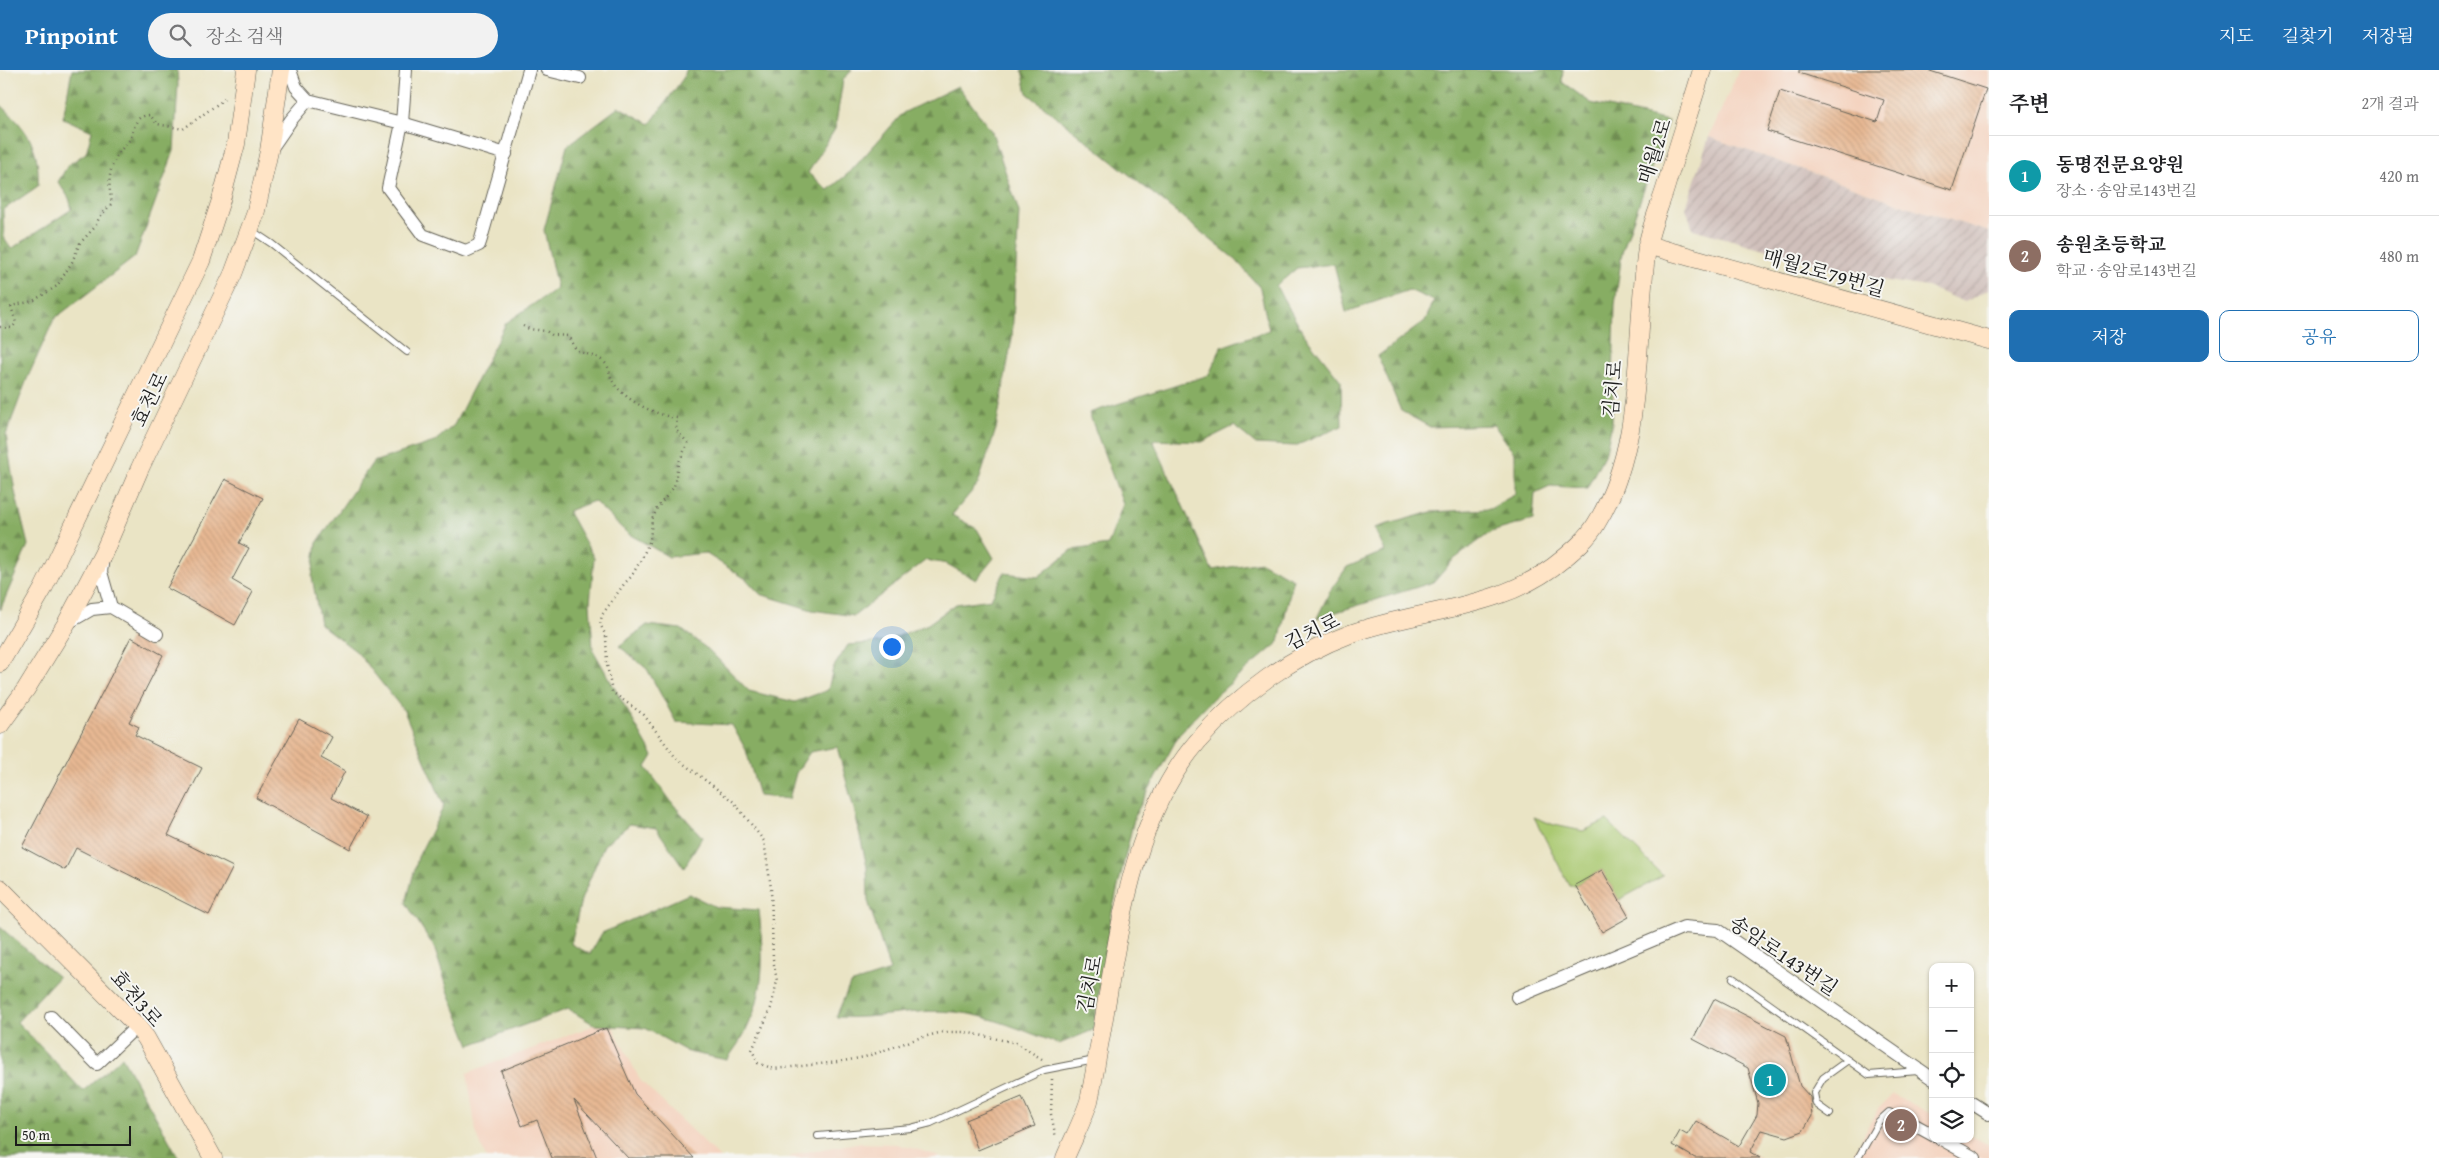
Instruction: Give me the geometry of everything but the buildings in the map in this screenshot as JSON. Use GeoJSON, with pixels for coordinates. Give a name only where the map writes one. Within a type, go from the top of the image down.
{"type":"FeatureCollection","features":[{"type":"Feature","properties":{"kind":"street","name":"효천로"},"geometry":{"type":"LineString","coordinates":[[0,725],[26,689],[66,624],[103,554],[140,468],[233,274],[250,229],[269,151],[281,70]]}},
{"type":"Feature","properties":{"kind":"street"},"geometry":{"type":"LineString","coordinates":[[290,70],[296,87],[308,100],[402,123],[506,154]]}},
{"type":"Feature","properties":{"kind":"street"},"geometry":{"type":"LineString","coordinates":[[406,70],[402,123],[388,188],[424,235],[466,251],[479,245],[530,70]]}},
{"type":"Feature","properties":{"kind":"street"},"geometry":{"type":"LineString","coordinates":[[547,70],[580,78]]}},
{"type":"Feature","properties":{"kind":"street","name":"매월2로"},"geometry":{"type":"LineString","coordinates":[[1647,245],[1702,70]]}},
{"type":"Feature","properties":{"kind":"street","name":"효천로"},"geometry":{"type":"LineString","coordinates":[[0,663],[43,589],[201,261],[221,200],[236,144],[245,78]]}},
{"type":"Feature","properties":{"kind":"street"},"geometry":{"type":"LineString","coordinates":[[269,151],[308,100]]}},
{"type":"Feature","properties":{"kind":"street","name":"매월2로79번길"},"geometry":{"type":"LineString","coordinates":[[1647,245],[1989,340]]}},
{"type":"Feature","properties":{"kind":"street","name":"김치로"},"geometry":{"type":"LineString","coordinates":[[1065,1158],[1088,1102],[1127,900],[1149,824],[1160,796],[1198,741],[1226,713],[1257,687],[1298,659],[1324,645],[1374,626],[1478,603],[1524,586],[1548,572],[1594,528],[1614,492],[1630,432],[1647,245]]}},
{"type":"Feature","properties":{"kind":"street"},"geometry":{"type":"LineString","coordinates":[[103,554],[101,572],[111,606]]}},
{"type":"Feature","properties":{"kind":"street"},"geometry":{"type":"LineString","coordinates":[[66,624],[92,609],[111,606],[157,634]]}},
{"type":"Feature","properties":{"kind":"street","name":"효천3로"},"geometry":{"type":"LineString","coordinates":[[0,888],[137,1026],[146,1038],[213,1158]]}},
{"type":"Feature","properties":{"kind":"street","name":"송암로143번길"},"geometry":{"type":"LineString","coordinates":[[1517,996],[1684,927],[1718,930],[1929,1077]]}},
{"type":"Feature","properties":{"kind":"street"},"geometry":{"type":"LineString","coordinates":[[52,1017],[97,1064],[137,1026]]}},
{"type":"Feature","properties":{"kind":"street"},"geometry":{"type":"LineString","coordinates":[[1974,1105],[1989,1114]]}},
{"type":"Feature","properties":{"kind":"street"},"geometry":{"type":"LineString","coordinates":[[1902,1118],[1929,1133]]}},
{"type":"Feature","properties":{"kind":"street"},"geometry":{"type":"LineString","coordinates":[[1948,1143],[1975,1158]]}},
{"type":"Feature","properties":{"kind":"lane"},"geometry":{"type":"LineString","coordinates":[[250,229],[272,244],[407,352]]}},
{"type":"Feature","properties":{"kind":"lane"},"geometry":{"type":"LineString","coordinates":[[1734,978],[1869,1075],[1919,1071]]}},
{"type":"Feature","properties":{"kind":"lane"},"geometry":{"type":"LineString","coordinates":[[818,1136],[911,1128],[930,1122],[1052,1068],[1096,1060]]}},
{"type":"Feature","properties":{"kind":"lane"},"geometry":{"type":"LineString","coordinates":[[1830,1114],[1816,1104],[1814,1093],[1823,1078],[1848,1060]]}},
{"type":"Feature","properties":{"kind":"lane"},"geometry":{"type":"LineString","coordinates":[[1858,1158],[1879,1121],[1889,1112],[1902,1118]]}},
{"type":"Feature","properties":{"kind":"path"},"geometry":{"type":"LineString","coordinates":[[0,326],[12,328],[16,323],[11,306],[33,301],[57,286],[72,262],[80,243],[95,227],[99,218],[112,203],[109,191],[110,170],[117,155],[130,139],[136,121],[145,115],[150,115],[157,124],[184,129],[245,78]]}},
{"type":"Feature","properties":{"kind":"path"},"geometry":{"type":"LineString","coordinates":[[523,326],[528,329],[546,331],[552,335],[568,336],[576,350],[594,356],[606,363],[612,379],[625,395],[654,413],[677,418],[676,430],[684,436],[688,443],[678,464],[674,487],[657,508],[652,520],[650,540],[642,558],[631,577],[602,615],[600,624],[606,636],[607,665],[612,692],[644,715],[676,758],[734,802],[764,841],[771,896],[773,959],[777,982],[771,1008],[752,1050],[758,1063],[774,1069],[838,1062],[865,1057],[919,1038],[943,1032],[965,1032],[1016,1043],[1046,1062],[1052,1068],[1050,1095],[1054,1133],[1065,1158]]}},
{"type":"Feature","properties":{"kind":"shaded area"},"geometry":{"type":"Polygon","coordinates":[[[1739,70],[1989,70],[1989,232],[1909,207],[1709,137],[1739,70]]]}},
{"type":"Feature","properties":{"kind":"shaded area"},"geometry":{"type":"Polygon","coordinates":[[[1709,137],[1909,207],[1989,232],[1989,289],[1965,302],[1927,287],[1863,277],[1693,229],[1686,208],[1709,137]]]}},
{"type":"Feature","properties":{"kind":"shaded area"},"geometry":{"type":"Polygon","coordinates":[[[595,1025],[612,1025],[640,1080],[720,1158],[486,1158],[476,1132],[467,1073],[595,1025]]]}},
{"type":"Feature","properties":{"kind":"shaded area"},"geometry":{"type":"Polygon","coordinates":[[[1893,1094],[1929,1113],[1929,1143],[1974,1143],[1974,1137],[1989,1145],[1989,1158],[1851,1158],[1878,1109],[1893,1094]]]}},
{"type":"Feature","properties":{"kind":"shaded area"},"geometry":{"type":"Polygon","coordinates":[[[857,1143],[896,1144],[930,1153],[941,1158],[788,1158],[800,1153],[857,1143]]]}},
{"type":"Feature","properties":{"kind":"green space"},"geometry":{"type":"Polygon","coordinates":[[[72,70],[177,70],[178,84],[174,151],[135,257],[54,319],[27,379],[6,435],[15,492],[28,545],[0,610],[0,104],[25,131],[34,150],[38,172],[38,186],[3,210],[4,237],[11,249],[72,209],[69,198],[58,182],[68,165],[86,153],[92,131],[63,118],[72,70]]]}},
{"type":"Feature","properties":{"kind":"green space"},"geometry":{"type":"Polygon","coordinates":[[[686,70],[852,70],[843,80],[835,129],[808,173],[828,190],[850,172],[903,113],[958,86],[992,132],[1019,212],[1012,338],[996,429],[978,484],[952,515],[977,529],[994,558],[976,580],[947,564],[926,560],[854,616],[812,610],[760,594],[746,579],[705,553],[669,557],[627,533],[594,501],[568,511],[594,558],[590,603],[593,650],[653,756],[646,767],[673,804],[702,837],[684,868],[656,828],[630,824],[604,845],[581,900],[571,944],[590,954],[602,933],[689,894],[716,907],[759,910],[762,939],[761,982],[747,1029],[727,1060],[688,1052],[645,1028],[595,1025],[568,1009],[470,1045],[449,993],[434,947],[406,903],[418,857],[444,806],[404,711],[357,652],[320,624],[312,576],[317,543],[373,462],[434,442],[454,425],[506,323],[557,288],[544,230],[567,146],[619,107],[650,124],[684,77],[686,70]]]}},
{"type":"Feature","properties":{"kind":"green space"},"geometry":{"type":"Polygon","coordinates":[[[1022,70],[1563,70],[1562,82],[1591,103],[1668,121],[1622,252],[1615,305],[1612,423],[1606,451],[1587,488],[1550,486],[1535,493],[1533,520],[1491,532],[1453,560],[1434,582],[1317,618],[1330,591],[1347,567],[1385,551],[1374,528],[1431,512],[1490,509],[1515,494],[1515,454],[1494,425],[1430,427],[1401,411],[1378,356],[1425,321],[1434,301],[1409,290],[1346,312],[1334,264],[1297,268],[1276,286],[1303,333],[1341,381],[1342,426],[1295,446],[1256,444],[1234,426],[1202,442],[1153,440],[1212,570],[1261,562],[1293,579],[1279,642],[1213,698],[1180,733],[1135,815],[1112,912],[1093,1030],[1059,1044],[994,1020],[955,1012],[940,1011],[866,1017],[836,1017],[850,984],[890,971],[868,901],[867,867],[837,747],[810,752],[796,773],[789,799],[759,796],[746,750],[732,725],[676,722],[647,669],[619,646],[647,625],[681,629],[710,651],[749,691],[795,702],[828,690],[833,668],[848,645],[884,642],[928,624],[956,604],[991,599],[1004,573],[1038,577],[1072,550],[1108,545],[1123,504],[1089,413],[1209,375],[1221,347],[1269,330],[1260,288],[1236,260],[1027,93],[1022,70]]]}},
{"type":"Feature","properties":{"kind":"green space"},"geometry":{"type":"Polygon","coordinates":[[[1534,817],[1554,825],[1583,831],[1607,820],[1663,876],[1619,900],[1602,870],[1575,885],[1569,885],[1534,817]]]}},
{"type":"Feature","properties":{"kind":"green space"},"geometry":{"type":"Polygon","coordinates":[[[0,927],[58,977],[17,1022],[83,1091],[122,1057],[179,1158],[0,1158],[0,927]]]}},
{"type":"Feature","properties":{"kind":"place","name":"동명전문요양원"},"geometry":{"type":"Point","coordinates":[1770,1080]}},
{"type":"Feature","properties":{"kind":"place","name":"송원초등학교"},"geometry":{"type":"Point","coordinates":[1901,1125]}}]}
